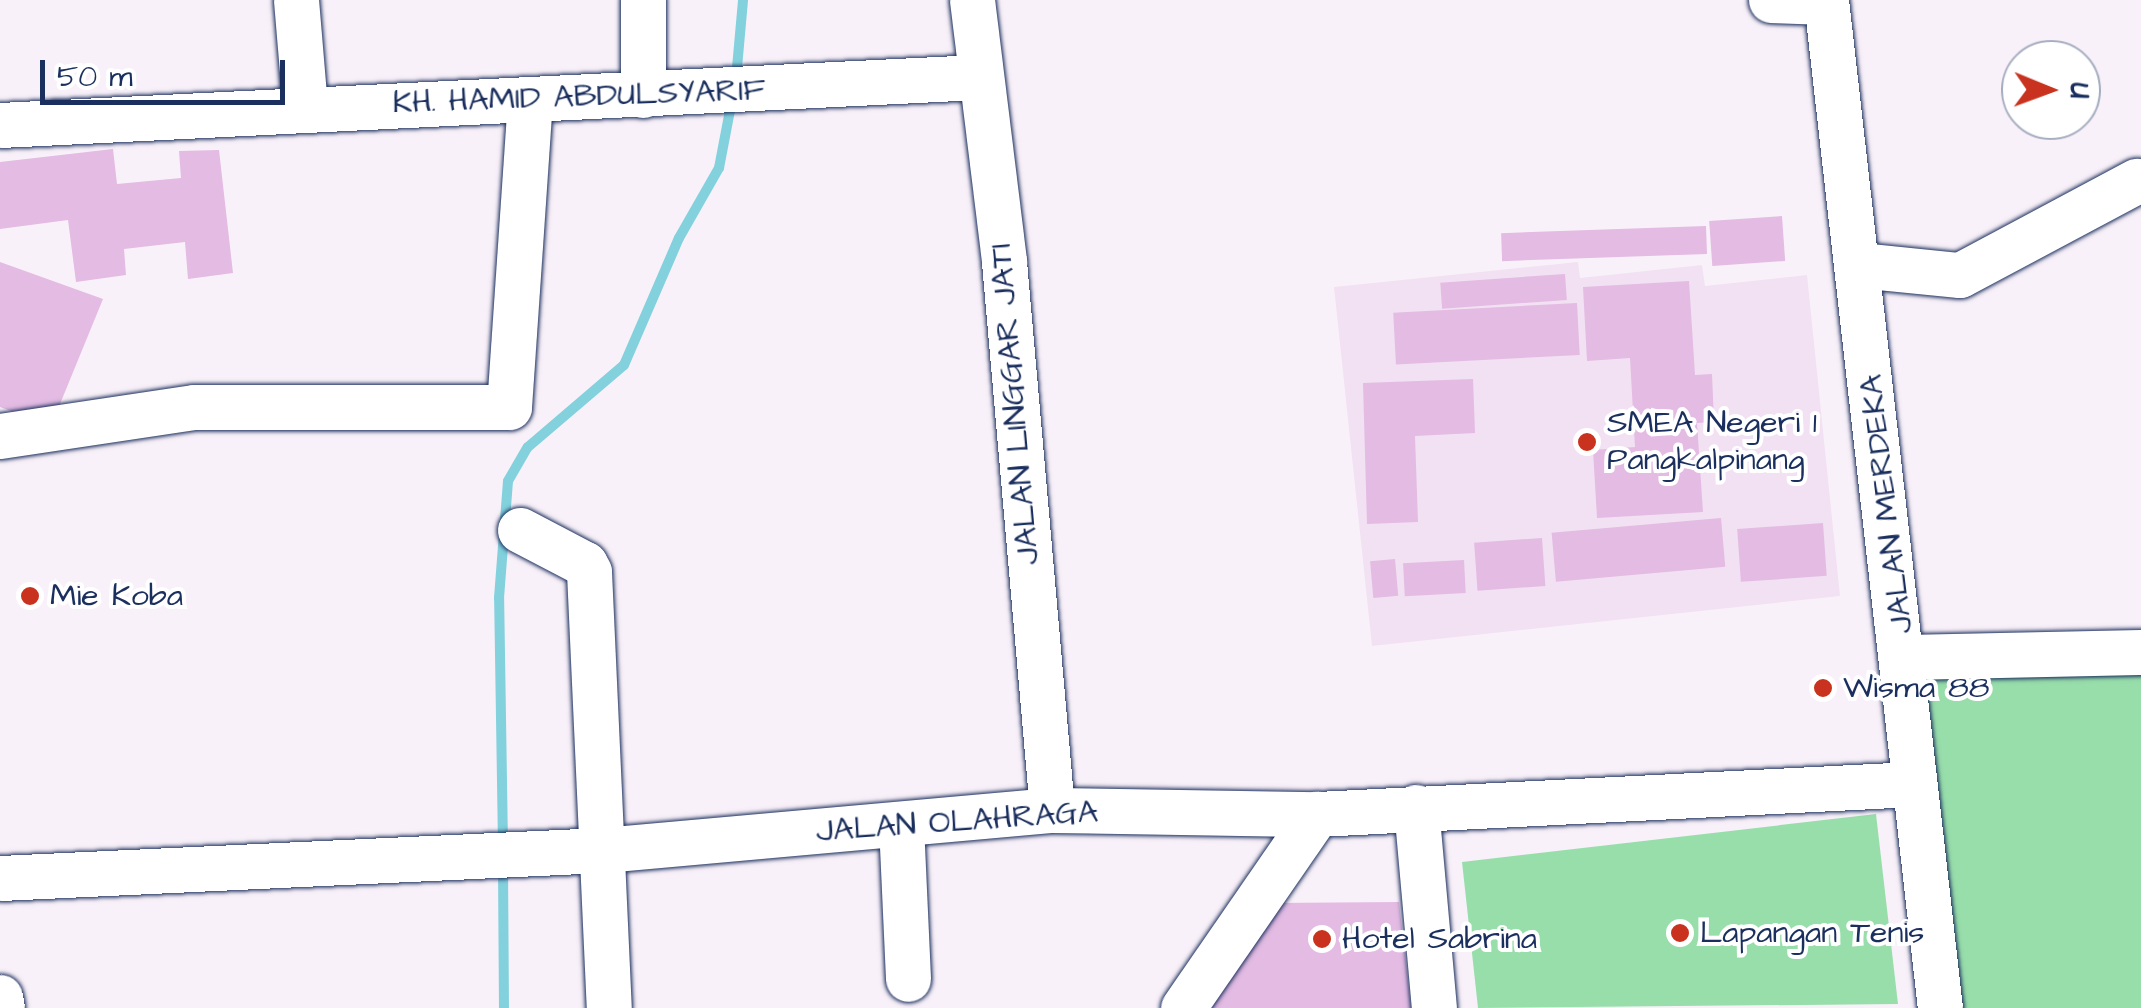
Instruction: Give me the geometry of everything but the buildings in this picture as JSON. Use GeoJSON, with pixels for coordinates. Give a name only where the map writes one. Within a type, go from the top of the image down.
{"type":"FeatureCollection","features":[{"type":"Feature","properties":{"kind":"street"},"geometry":{"type":"LineString","coordinates":[[296,0],[305,108]]}},
{"type":"Feature","properties":{"kind":"street"},"geometry":{"type":"LineString","coordinates":[[642,0],[643,95]]}},
{"type":"Feature","properties":{"kind":"street","name":"JALAN LINGGAR JATI"},"geometry":{"type":"LineString","coordinates":[[972,0],[1004,262],[1052,810]]}},
{"type":"Feature","properties":{"kind":"street"},"geometry":{"type":"LineString","coordinates":[[1771,0],[1826,1]]}},
{"type":"Feature","properties":{"kind":"street","name":"JALAN MERDEKA"},"geometry":{"type":"LineString","coordinates":[[1826,1],[1905,657],[1914,784],[1940,1008]]}},
{"type":"Feature","properties":{"kind":"street","name":"KH. HAMID ABDULSYARIF"},"geometry":{"type":"LineString","coordinates":[[0,125],[979,77]]}},
{"type":"Feature","properties":{"kind":"street"},"geometry":{"type":"LineString","coordinates":[[0,436],[194,407],[509,407],[530,100]]}},
{"type":"Feature","properties":{"kind":"street"},"geometry":{"type":"LineString","coordinates":[[1859,265],[1960,275],[2136,181]]}},
{"type":"Feature","properties":{"kind":"street"},"geometry":{"type":"LineString","coordinates":[[520,530],[586,564],[589,572],[609,1008]]}},
{"type":"Feature","properties":{"kind":"street"},"geometry":{"type":"LineString","coordinates":[[1905,657],[2141,652]]}},
{"type":"Feature","properties":{"kind":"street","name":"JALAN OLAHRAGA"},"geometry":{"type":"LineString","coordinates":[[0,878],[603,850],[1052,810],[1318,814],[1914,784]]}},
{"type":"Feature","properties":{"kind":"street"},"geometry":{"type":"LineString","coordinates":[[1416,807],[1434,1008]]}},
{"type":"Feature","properties":{"kind":"street"},"geometry":{"type":"LineString","coordinates":[[1182,1008],[1318,814]]}},
{"type":"Feature","properties":{"kind":"street"},"geometry":{"type":"LineString","coordinates":[[901,824],[908,979]]}},
{"type":"Feature","properties":{"kind":"street"},"geometry":{"type":"LineString","coordinates":[[0,997],[2,1008]]}},
{"type":"Feature","properties":{"kind":"shaded area","name":"SMEA Negeri 1 Pangkalpinang"},"geometry":{"type":"Polygon","coordinates":[[[1578,262],[1580,278],[1702,265],[1705,286],[1807,275],[1840,596],[1372,646],[1334,287],[1578,262]]]}},
{"type":"Feature","properties":{"kind":"green space"},"geometry":{"type":"Polygon","coordinates":[[[1917,668],[2141,671],[2141,1008],[1951,1008],[1917,668]]]}},
{"type":"Feature","properties":{"kind":"green space","name":"Lapangan Tenis"},"geometry":{"type":"Polygon","coordinates":[[[1876,814],[1898,1004],[1478,1008],[1462,862],[1876,814]]]}},
{"type":"Feature","properties":{"kind":"waterway"},"geometry":{"type":"LineString","coordinates":[[736,79],[743,0]]}},
{"type":"Feature","properties":{"kind":"waterway"},"geometry":{"type":"LineString","coordinates":[[503,845],[499,598],[508,481],[528,447],[624,365],[679,238],[719,168],[732,100]]}},
{"type":"Feature","properties":{"kind":"waterway"},"geometry":{"type":"LineString","coordinates":[[503,867],[504,1008]]}},
{"type":"Feature","properties":{"kind":"place","name":"SMEA Negeri 1 Pangkalpinang"},"geometry":{"type":"Point","coordinates":[1587,442]}},
{"type":"Feature","properties":{"kind":"place","name":"Mie Koba"},"geometry":{"type":"Point","coordinates":[30,596]}},
{"type":"Feature","properties":{"kind":"place","name":"Wisma 88"},"geometry":{"type":"Point","coordinates":[1823,688]}},
{"type":"Feature","properties":{"kind":"place","name":"Lapangan Tenis"},"geometry":{"type":"Point","coordinates":[1680,933]}},
{"type":"Feature","properties":{"kind":"place","name":"Hotel Sabrina"},"geometry":{"type":"Point","coordinates":[1322,939]}}]}
